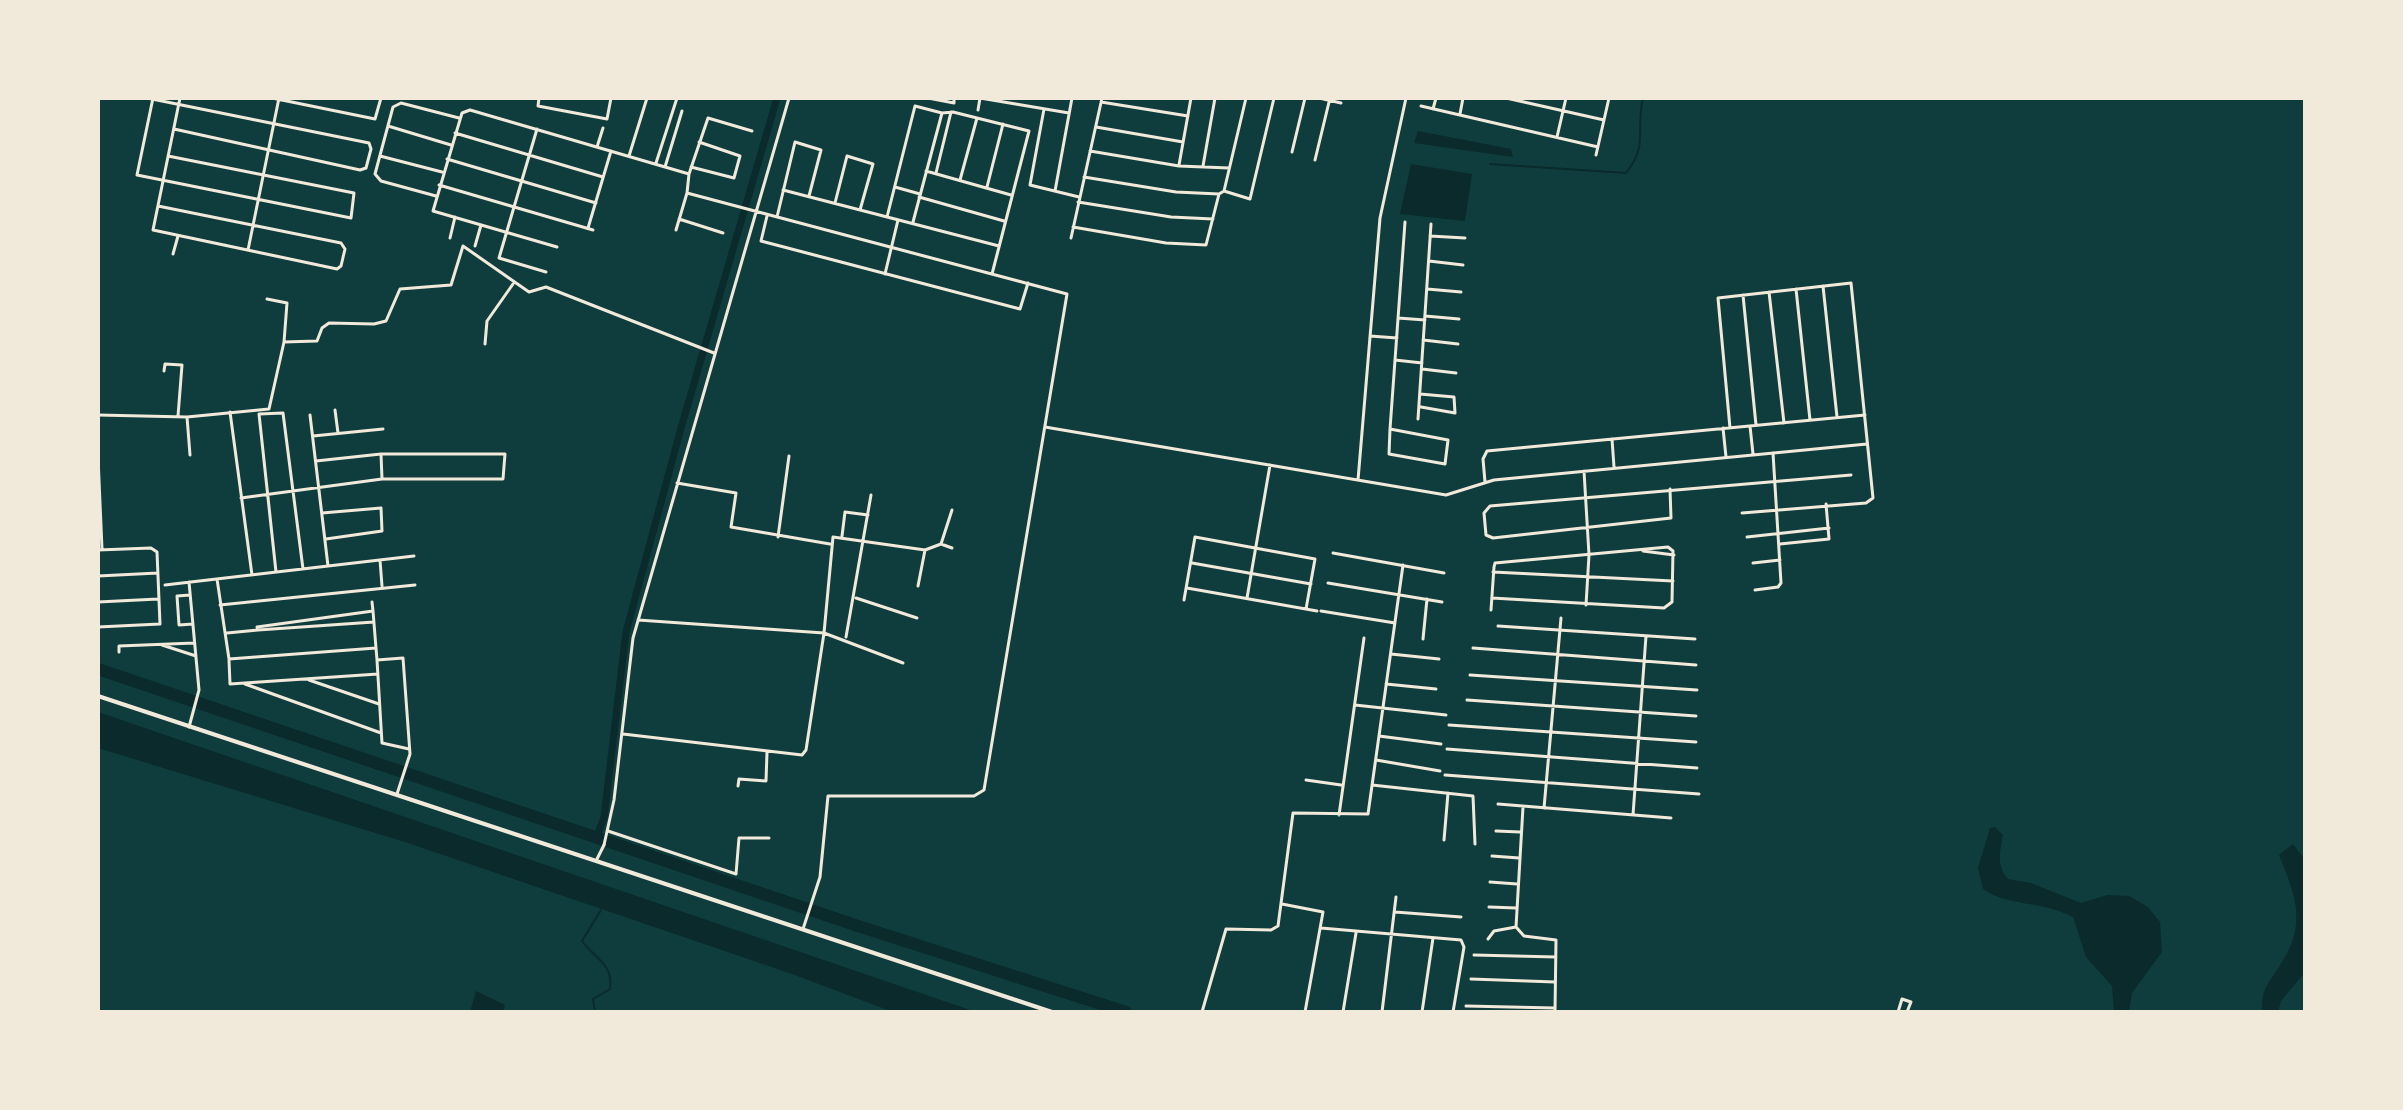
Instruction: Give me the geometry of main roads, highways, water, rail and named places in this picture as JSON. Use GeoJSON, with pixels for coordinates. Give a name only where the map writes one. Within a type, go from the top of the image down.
{"type":"FeatureCollection","features":[{"type":"Feature","properties":{"kind":"main road"},"geometry":{"type":"LineString","coordinates":[[98,696],[1052,1012]]}},
{"type":"Feature","properties":{"kind":"water"},"geometry":{"type":"Polygon","coordinates":[[[1418,131],[1511,149],[1513,157],[1414,143],[1418,131]]]}},
{"type":"Feature","properties":{"kind":"water"},"geometry":{"type":"Polygon","coordinates":[[[1411,164],[1472,174],[1465,221],[1400,214],[1411,164]]]}},
{"type":"Feature","properties":{"kind":"water"},"geometry":{"type":"Polygon","coordinates":[[[98,712],[976,1012],[893,1012],[792,974],[408,843],[98,748],[98,712]]]}},
{"type":"Feature","properties":{"kind":"water"},"geometry":{"type":"Polygon","coordinates":[[[1995,827],[2003,835],[2000,863],[2008,879],[2031,883],[2081,903],[2107,895],[2129,896],[2148,907],[2160,922],[2162,952],[2132,993],[2129,1012],[2114,1012],[2112,986],[2086,957],[2073,917],[2049,908],[2003,899],[1983,889],[1978,868],[1990,828],[1995,827]]]}},
{"type":"Feature","properties":{"kind":"water"},"geometry":{"type":"Polygon","coordinates":[[[2293,844],[2305,860],[2305,972],[2281,1001],[2278,1012],[2262,1012],[2264,993],[2288,952],[2296,925],[2291,885],[2279,855],[2293,844]]]}},
{"type":"Feature","properties":{"kind":"water"},"geometry":{"type":"Polygon","coordinates":[[[476,991],[505,1005],[503,1012],[470,1012],[476,991]]]}},
{"type":"Feature","properties":{"kind":"waterway"},"geometry":{"type":"LineString","coordinates":[[597,836],[604,817],[626,632],[681,428],[777,98]]}},
{"type":"Feature","properties":{"kind":"waterway"},"geometry":{"type":"LineString","coordinates":[[1490,164],[1626,173],[1637,154],[1643,98]]}},
{"type":"Feature","properties":{"kind":"waterway"},"geometry":{"type":"LineString","coordinates":[[98,669],[855,925],[1126,1012]]}},
{"type":"Feature","properties":{"kind":"waterway"},"geometry":{"type":"LineString","coordinates":[[595,1012],[593,999],[610,989],[609,973],[582,941],[601,910]]}}]}
